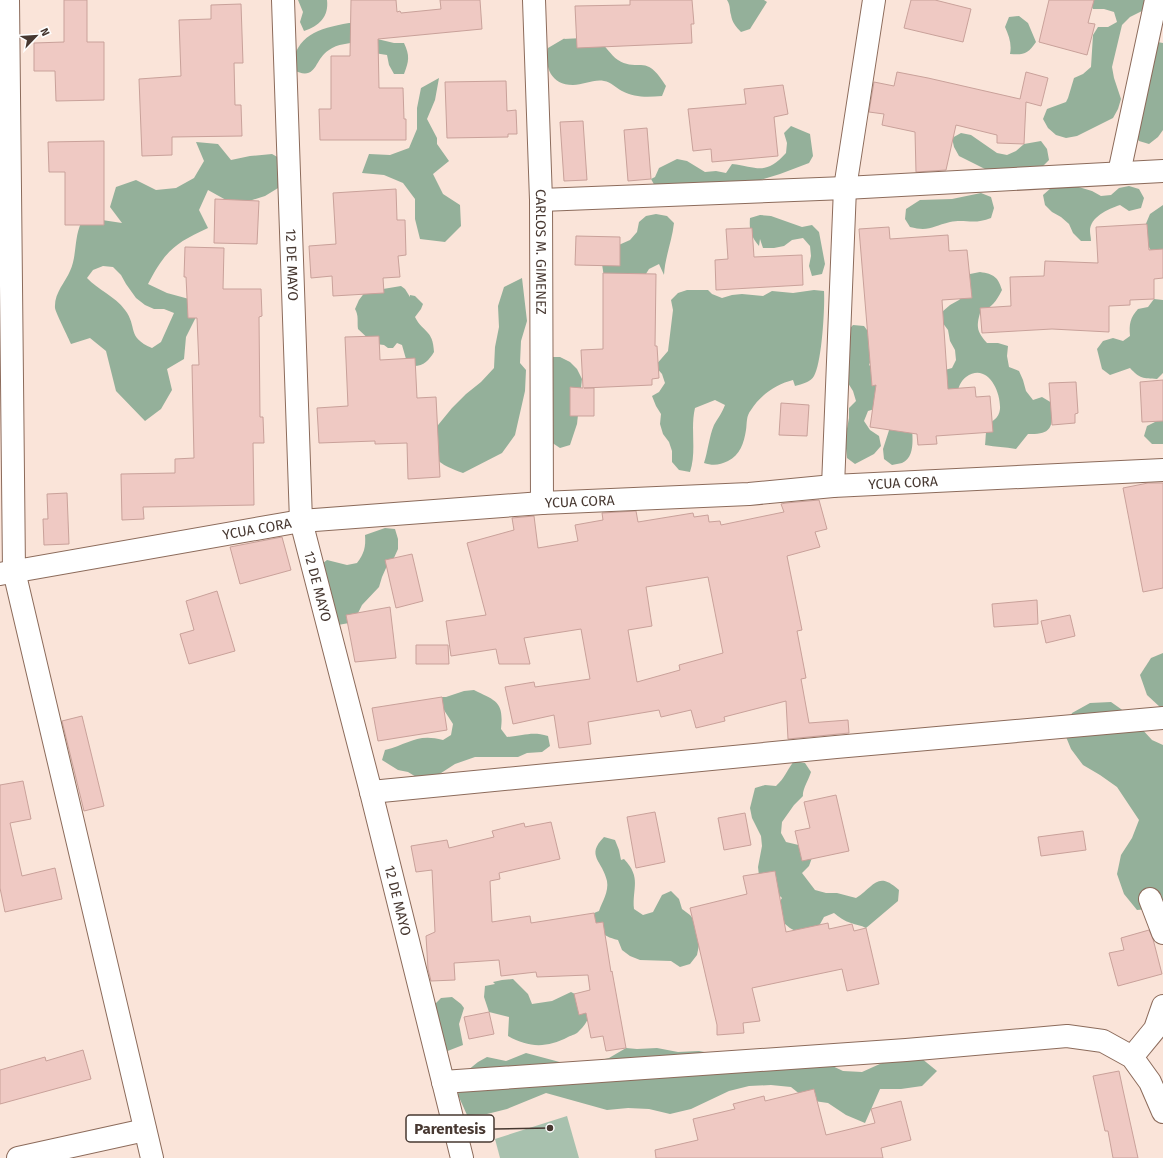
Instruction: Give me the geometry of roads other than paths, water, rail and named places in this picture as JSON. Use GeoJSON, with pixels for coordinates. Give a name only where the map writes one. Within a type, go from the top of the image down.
{"type":"FeatureCollection","features":[{"type":"Feature","properties":{"kind":"street"},"geometry":{"type":"LineString","coordinates":[[8,0],[7,572],[152,1158]]}},
{"type":"Feature","properties":{"kind":"street","name":"12 DE MAYO"},"geometry":{"type":"LineString","coordinates":[[283,0],[301,522],[371,792],[462,1158]]}},
{"type":"Feature","properties":{"kind":"street","name":"CARLOS M. GIMENEZ"},"geometry":{"type":"LineString","coordinates":[[534,0],[541,200],[542,503]]}},
{"type":"Feature","properties":{"kind":"street"},"geometry":{"type":"LineString","coordinates":[[833,486],[845,188],[874,0]]}},
{"type":"Feature","properties":{"kind":"street"},"geometry":{"type":"LineString","coordinates":[[1119,173],[1156,0]]}},
{"type":"Feature","properties":{"kind":"street"},"geometry":{"type":"LineString","coordinates":[[541,200],[845,188],[1163,171]]}},
{"type":"Feature","properties":{"kind":"street","name":"YCUA CORA"},"geometry":{"type":"LineString","coordinates":[[7,572],[301,522],[542,503],[749,494],[833,486],[1163,470]]}},
{"type":"Feature","properties":{"kind":"street"},"geometry":{"type":"LineString","coordinates":[[371,792],[836,747],[1163,718]]}},
{"type":"Feature","properties":{"kind":"street"},"geometry":{"type":"LineString","coordinates":[[1150,899],[1163,933]]}},
{"type":"Feature","properties":{"kind":"street"},"geometry":{"type":"LineString","coordinates":[[1132,1058],[1155,1028],[1163,1006]]}},
{"type":"Feature","properties":{"kind":"street"},"geometry":{"type":"LineString","coordinates":[[443,1082],[898,1051],[1067,1036],[1103,1041],[1132,1058],[1157,1081],[1163,1112]]}},
{"type":"Feature","properties":{"kind":"street"},"geometry":{"type":"LineString","coordinates":[[18,1158],[145,1130]]}},
{"type":"Feature","properties":{"kind":"place","name":"Parentesis"},"geometry":{"type":"Point","coordinates":[550,1128]}}]}
